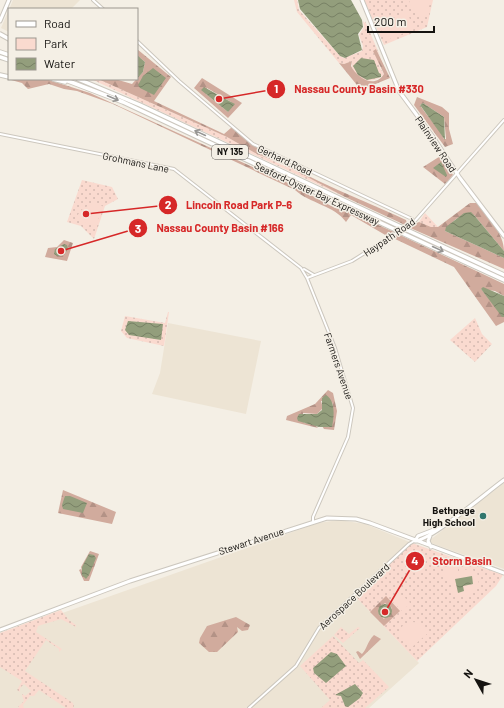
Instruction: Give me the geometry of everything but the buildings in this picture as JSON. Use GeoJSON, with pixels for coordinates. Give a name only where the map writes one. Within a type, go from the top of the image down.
{"type":"FeatureCollection","features":[{"type":"Feature","properties":{"kind":"highway"},"geometry":{"type":"LineString","coordinates":[[57,80],[93,90]]}},
{"type":"Feature","properties":{"kind":"highway","name":"Seaford-Oyster Bay Expressway"},"geometry":{"type":"LineString","coordinates":[[66,80],[93,90],[504,280]]}},
{"type":"Feature","properties":{"kind":"highway","name":"Seaford-Oyster Bay Expressway"},"geometry":{"type":"LineString","coordinates":[[80,80],[504,274]]}},
{"type":"Feature","properties":{"kind":"highway"},"geometry":{"type":"LineString","coordinates":[[84,80],[95,86]]}},
{"type":"Feature","properties":{"kind":"main road"},"geometry":{"type":"LineString","coordinates":[[0,21],[9,0]]}},
{"type":"Feature","properties":{"kind":"main road","name":"Plainview Road"},"geometry":{"type":"LineString","coordinates":[[362,0],[399,91],[433,136],[457,174],[504,236]]}},
{"type":"Feature","properties":{"kind":"main road"},"geometry":{"type":"LineString","coordinates":[[414,541],[431,535],[504,480]]}},
{"type":"Feature","properties":{"kind":"main road","name":"Stewart Avenue"},"geometry":{"type":"LineString","coordinates":[[0,630],[130,581],[313,521],[337,517],[359,520],[504,573]]}},
{"type":"Feature","properties":{"kind":"main road"},"geometry":{"type":"LineString","coordinates":[[414,541],[418,536],[439,528]]}},
{"type":"Feature","properties":{"kind":"main road"},"geometry":{"type":"LineString","coordinates":[[431,535],[428,541],[431,547]]}},
{"type":"Feature","properties":{"kind":"street"},"geometry":{"type":"LineString","coordinates":[[93,0],[102,8]]}},
{"type":"Feature","properties":{"kind":"street","name":"Gerhard Road"},"geometry":{"type":"LineString","coordinates":[[138,42],[179,81],[253,144],[410,218],[414,222]]}},
{"type":"Feature","properties":{"kind":"street","name":"Haypath Road"},"geometry":{"type":"LineString","coordinates":[[307,278],[352,261],[414,222],[504,120]]}},
{"type":"Feature","properties":{"kind":"street","name":"Grohmans Lane"},"geometry":{"type":"LineString","coordinates":[[0,134],[174,169],[301,268],[307,278]]}},
{"type":"Feature","properties":{"kind":"street"},"geometry":{"type":"LineString","coordinates":[[301,268],[315,275]]}},
{"type":"Feature","properties":{"kind":"street","name":"Farmers Avenue"},"geometry":{"type":"LineString","coordinates":[[307,278],[335,348],[353,408],[348,437],[313,517],[313,521]]}},
{"type":"Feature","properties":{"kind":"street","name":"Aerospace Boulevard"},"geometry":{"type":"LineString","coordinates":[[249,708],[296,666],[319,628],[414,541]]}},
{"type":"Feature","properties":{"kind":"shaded area"},"geometry":{"type":"Polygon","coordinates":[[[13,0],[80,0],[72,8],[9,8],[13,0]]]}},
{"type":"Feature","properties":{"kind":"shaded area"},"geometry":{"type":"Polygon","coordinates":[[[8,11],[8,32],[1,28],[8,11]]]}},
{"type":"Feature","properties":{"kind":"shaded area"},"geometry":{"type":"Polygon","coordinates":[[[168,323],[261,341],[246,414],[152,394],[160,373],[168,323]]]}},
{"type":"Feature","properties":{"kind":"shaded area","name":"Bethpage High School"},"geometry":{"type":"Polygon","coordinates":[[[504,483],[504,569],[431,543],[430,540],[504,483]]]}},
{"type":"Feature","properties":{"kind":"shaded area"},"geometry":{"type":"Polygon","coordinates":[[[339,520],[365,524],[412,543],[355,596],[419,663],[369,708],[0,708],[0,635],[318,523],[339,520]]]}},
{"type":"Feature","properties":{"kind":"green space"},"geometry":{"type":"Polygon","coordinates":[[[294,0],[297,0],[299,10],[340,56],[344,58],[362,51],[363,46],[359,35],[364,27],[363,21],[365,23],[365,21],[381,58],[376,49],[380,68],[384,74],[374,80],[363,79],[354,72],[352,61],[344,64],[339,63],[297,12],[294,0]]]}},
{"type":"Feature","properties":{"kind":"green space"},"geometry":{"type":"Polygon","coordinates":[[[364,0],[433,0],[427,27],[384,45],[364,0]]]}},
{"type":"Feature","properties":{"kind":"green space"},"geometry":{"type":"Polygon","coordinates":[[[410,0],[431,0],[427,13],[421,19],[409,3],[410,0]]]}},
{"type":"Feature","properties":{"kind":"green space"},"geometry":{"type":"Polygon","coordinates":[[[407,12],[414,29],[385,41],[379,24],[407,12]]]}},
{"type":"Feature","properties":{"kind":"green space"},"geometry":{"type":"Polygon","coordinates":[[[376,49],[390,78],[361,90],[339,63],[344,64],[352,61],[351,66],[357,74],[366,80],[376,81],[384,74],[373,51],[376,49]]]}},
{"type":"Feature","properties":{"kind":"green space"},"geometry":{"type":"Polygon","coordinates":[[[138,50],[171,77],[154,101],[224,134],[232,127],[251,142],[293,168],[316,180],[406,220],[407,224],[405,225],[345,197],[283,164],[257,154],[227,137],[100,80],[118,80],[132,84],[136,80],[138,80],[138,77],[143,72],[145,62],[138,56],[138,50]]]}},
{"type":"Feature","properties":{"kind":"green space"},"geometry":{"type":"Polygon","coordinates":[[[202,78],[242,103],[228,118],[194,88],[202,78]],[[207,88],[206,94],[228,112],[231,102],[207,88]]]}},
{"type":"Feature","properties":{"kind":"green space"},"geometry":{"type":"Polygon","coordinates":[[[11,80],[49,80],[90,93],[288,183],[335,208],[345,210],[394,232],[387,236],[351,215],[346,222],[329,208],[307,198],[295,190],[113,104],[77,91],[64,89],[49,84],[28,89],[22,83],[11,80]]]}},
{"type":"Feature","properties":{"kind":"green space"},"geometry":{"type":"Polygon","coordinates":[[[93,80],[100,80],[227,137],[257,154],[306,175],[345,197],[93,80]]]}},
{"type":"Feature","properties":{"kind":"green space"},"geometry":{"type":"Polygon","coordinates":[[[417,97],[442,107],[449,113],[449,129],[453,144],[445,147],[414,105],[417,97]],[[423,103],[420,105],[444,139],[446,139],[444,117],[423,103]]]}},
{"type":"Feature","properties":{"kind":"green space"},"geometry":{"type":"Polygon","coordinates":[[[442,155],[453,175],[445,184],[423,167],[442,155]]]}},
{"type":"Feature","properties":{"kind":"green space"},"geometry":{"type":"Polygon","coordinates":[[[82,180],[112,187],[118,199],[105,206],[94,239],[81,226],[67,222],[82,180]]]}},
{"type":"Feature","properties":{"kind":"green space"},"geometry":{"type":"Polygon","coordinates":[[[470,203],[478,203],[491,219],[501,238],[504,251],[474,215],[470,214],[457,218],[445,231],[504,258],[504,269],[408,227],[419,222],[431,227],[438,227],[470,203]]]}},
{"type":"Feature","properties":{"kind":"green space"},"geometry":{"type":"Polygon","coordinates":[[[95,204],[103,206],[96,226],[75,220],[83,209],[95,204]]]}},
{"type":"Feature","properties":{"kind":"green space"},"geometry":{"type":"Polygon","coordinates":[[[425,213],[438,227],[431,227],[419,222],[425,213]]]}},
{"type":"Feature","properties":{"kind":"green space"},"geometry":{"type":"Polygon","coordinates":[[[398,234],[504,284],[504,296],[495,291],[481,289],[504,317],[504,322],[496,326],[454,267],[393,238],[398,234]]]}},
{"type":"Feature","properties":{"kind":"green space"},"geometry":{"type":"Polygon","coordinates":[[[64,240],[73,243],[67,261],[45,257],[48,248],[57,247],[64,240]]]}},
{"type":"Feature","properties":{"kind":"green space"},"geometry":{"type":"Polygon","coordinates":[[[168,312],[164,346],[127,338],[121,331],[125,316],[165,323],[168,312]]]}},
{"type":"Feature","properties":{"kind":"green space"},"geometry":{"type":"Polygon","coordinates":[[[475,318],[482,334],[492,344],[475,362],[450,340],[475,318]]]}},
{"type":"Feature","properties":{"kind":"green space"},"geometry":{"type":"Polygon","coordinates":[[[328,390],[333,393],[337,411],[334,430],[324,429],[322,426],[333,407],[332,402],[321,401],[323,408],[317,414],[303,413],[304,423],[314,424],[318,428],[286,420],[287,416],[315,404],[328,390]]]}},
{"type":"Feature","properties":{"kind":"green space"},"geometry":{"type":"Polygon","coordinates":[[[63,490],[116,512],[112,524],[58,513],[63,490]]]}},
{"type":"Feature","properties":{"kind":"green space"},"geometry":{"type":"Polygon","coordinates":[[[412,543],[503,575],[496,586],[417,661],[355,596],[412,543]]]}},
{"type":"Feature","properties":{"kind":"green space"},"geometry":{"type":"Polygon","coordinates":[[[90,551],[99,554],[89,581],[84,581],[79,570],[81,569],[82,571],[81,567],[90,551]]]}},
{"type":"Feature","properties":{"kind":"green space"},"geometry":{"type":"Polygon","coordinates":[[[455,563],[458,564],[458,571],[469,569],[477,572],[479,585],[466,598],[450,593],[453,587],[445,579],[445,573],[455,563]]]}},
{"type":"Feature","properties":{"kind":"green space"},"geometry":{"type":"Polygon","coordinates":[[[399,593],[410,602],[403,612],[392,601],[399,593]]]}},
{"type":"Feature","properties":{"kind":"green space"},"geometry":{"type":"Polygon","coordinates":[[[386,596],[400,611],[384,626],[370,612],[386,596]],[[385,603],[378,609],[379,615],[384,619],[392,608],[385,603]]]}},
{"type":"Feature","properties":{"kind":"green space"},"geometry":{"type":"Polygon","coordinates":[[[61,610],[69,620],[76,625],[76,627],[61,619],[38,626],[36,632],[62,649],[59,652],[59,649],[46,640],[25,671],[73,703],[74,706],[73,708],[66,708],[39,690],[34,696],[30,696],[23,705],[24,708],[20,708],[18,707],[24,701],[22,695],[23,694],[25,696],[31,691],[24,684],[20,688],[20,692],[17,690],[22,681],[0,667],[0,633],[61,610]]]}},
{"type":"Feature","properties":{"kind":"green space"},"geometry":{"type":"Polygon","coordinates":[[[236,617],[250,625],[248,630],[242,631],[237,627],[238,632],[217,652],[209,652],[199,643],[200,638],[207,626],[236,617]]]}},
{"type":"Feature","properties":{"kind":"green space"},"geometry":{"type":"Polygon","coordinates":[[[414,622],[423,625],[428,633],[411,648],[398,634],[403,625],[414,622]]]}},
{"type":"Feature","properties":{"kind":"green space"},"geometry":{"type":"Polygon","coordinates":[[[341,627],[349,634],[358,627],[360,628],[343,643],[334,635],[341,627]]]}},
{"type":"Feature","properties":{"kind":"green space"},"geometry":{"type":"Polygon","coordinates":[[[374,635],[381,639],[360,659],[356,652],[358,651],[362,654],[374,635]]]}},
{"type":"Feature","properties":{"kind":"green space"},"geometry":{"type":"Polygon","coordinates":[[[333,636],[359,663],[363,660],[389,687],[365,708],[321,708],[330,700],[300,666],[333,636]]]}},
{"type":"Feature","properties":{"kind":"water"},"geometry":{"type":"Polygon","coordinates":[[[298,0],[351,0],[362,20],[363,27],[358,34],[362,50],[345,58],[340,56],[300,9],[298,0]]]}},
{"type":"Feature","properties":{"kind":"water"},"geometry":{"type":"Polygon","coordinates":[[[138,56],[145,62],[143,72],[138,78],[138,56]]]}},
{"type":"Feature","properties":{"kind":"water"},"geometry":{"type":"Polygon","coordinates":[[[361,58],[374,60],[381,77],[367,80],[358,75],[353,66],[361,58]]]}},
{"type":"Feature","properties":{"kind":"water"},"geometry":{"type":"Polygon","coordinates":[[[153,68],[166,78],[154,95],[140,88],[138,85],[143,76],[153,68]]]}},
{"type":"Feature","properties":{"kind":"water"},"geometry":{"type":"Polygon","coordinates":[[[204,87],[235,104],[228,112],[201,90],[204,87]]]}},
{"type":"Feature","properties":{"kind":"water"},"geometry":{"type":"Polygon","coordinates":[[[423,103],[444,117],[445,140],[420,105],[423,103]]]}},
{"type":"Feature","properties":{"kind":"water"},"geometry":{"type":"Polygon","coordinates":[[[441,162],[447,175],[446,177],[433,168],[441,162]]]}},
{"type":"Feature","properties":{"kind":"water"},"geometry":{"type":"Polygon","coordinates":[[[471,212],[474,215],[504,251],[504,258],[445,231],[446,227],[464,213],[471,212]]]}},
{"type":"Feature","properties":{"kind":"water"},"geometry":{"type":"Polygon","coordinates":[[[64,244],[67,245],[68,249],[64,255],[57,256],[54,254],[55,249],[64,244]]]}},
{"type":"Feature","properties":{"kind":"water"},"geometry":{"type":"Polygon","coordinates":[[[483,287],[504,296],[504,317],[502,317],[481,289],[483,287]]]}},
{"type":"Feature","properties":{"kind":"water"},"geometry":{"type":"Polygon","coordinates":[[[128,321],[163,324],[161,340],[129,335],[125,330],[128,321]]]}},
{"type":"Feature","properties":{"kind":"water"},"geometry":{"type":"Polygon","coordinates":[[[326,395],[333,405],[334,414],[332,427],[319,427],[298,421],[297,418],[299,414],[317,414],[322,410],[322,398],[326,395]]]}},
{"type":"Feature","properties":{"kind":"water"},"geometry":{"type":"Polygon","coordinates":[[[65,496],[70,496],[87,503],[83,513],[63,509],[62,505],[65,496]]]}},
{"type":"Feature","properties":{"kind":"water"},"geometry":{"type":"Polygon","coordinates":[[[89,554],[94,555],[96,558],[86,579],[82,575],[82,567],[89,554]]]}},
{"type":"Feature","properties":{"kind":"water"},"geometry":{"type":"Polygon","coordinates":[[[472,576],[473,584],[463,586],[464,591],[458,593],[455,579],[472,576]]]}},
{"type":"Feature","properties":{"kind":"water"},"geometry":{"type":"Polygon","coordinates":[[[382,604],[388,604],[392,608],[392,614],[388,618],[382,618],[378,614],[378,608],[382,604]]]}},
{"type":"Feature","properties":{"kind":"water"},"geometry":{"type":"Polygon","coordinates":[[[331,652],[337,654],[346,666],[326,683],[314,673],[313,668],[331,652]]]}},
{"type":"Feature","properties":{"kind":"water"},"geometry":{"type":"Polygon","coordinates":[[[355,684],[363,693],[360,698],[348,707],[345,706],[341,696],[335,695],[355,684]]]}},
{"type":"Feature","properties":{"kind":"place","name":"Nassau County Basin #330"},"geometry":{"type":"Point","coordinates":[219,99]}},
{"type":"Feature","properties":{"kind":"place","name":"Lincoln Road Park P-6"},"geometry":{"type":"Point","coordinates":[86,214]}},
{"type":"Feature","properties":{"kind":"place","name":"Nassau County Basin #166"},"geometry":{"type":"Point","coordinates":[61,251]}},
{"type":"Feature","properties":{"kind":"place","name":"Bethpage High School"},"geometry":{"type":"Point","coordinates":[483,516]}},
{"type":"Feature","properties":{"kind":"place","name":"Storm Basin"},"geometry":{"type":"Point","coordinates":[385,612]}}]}
